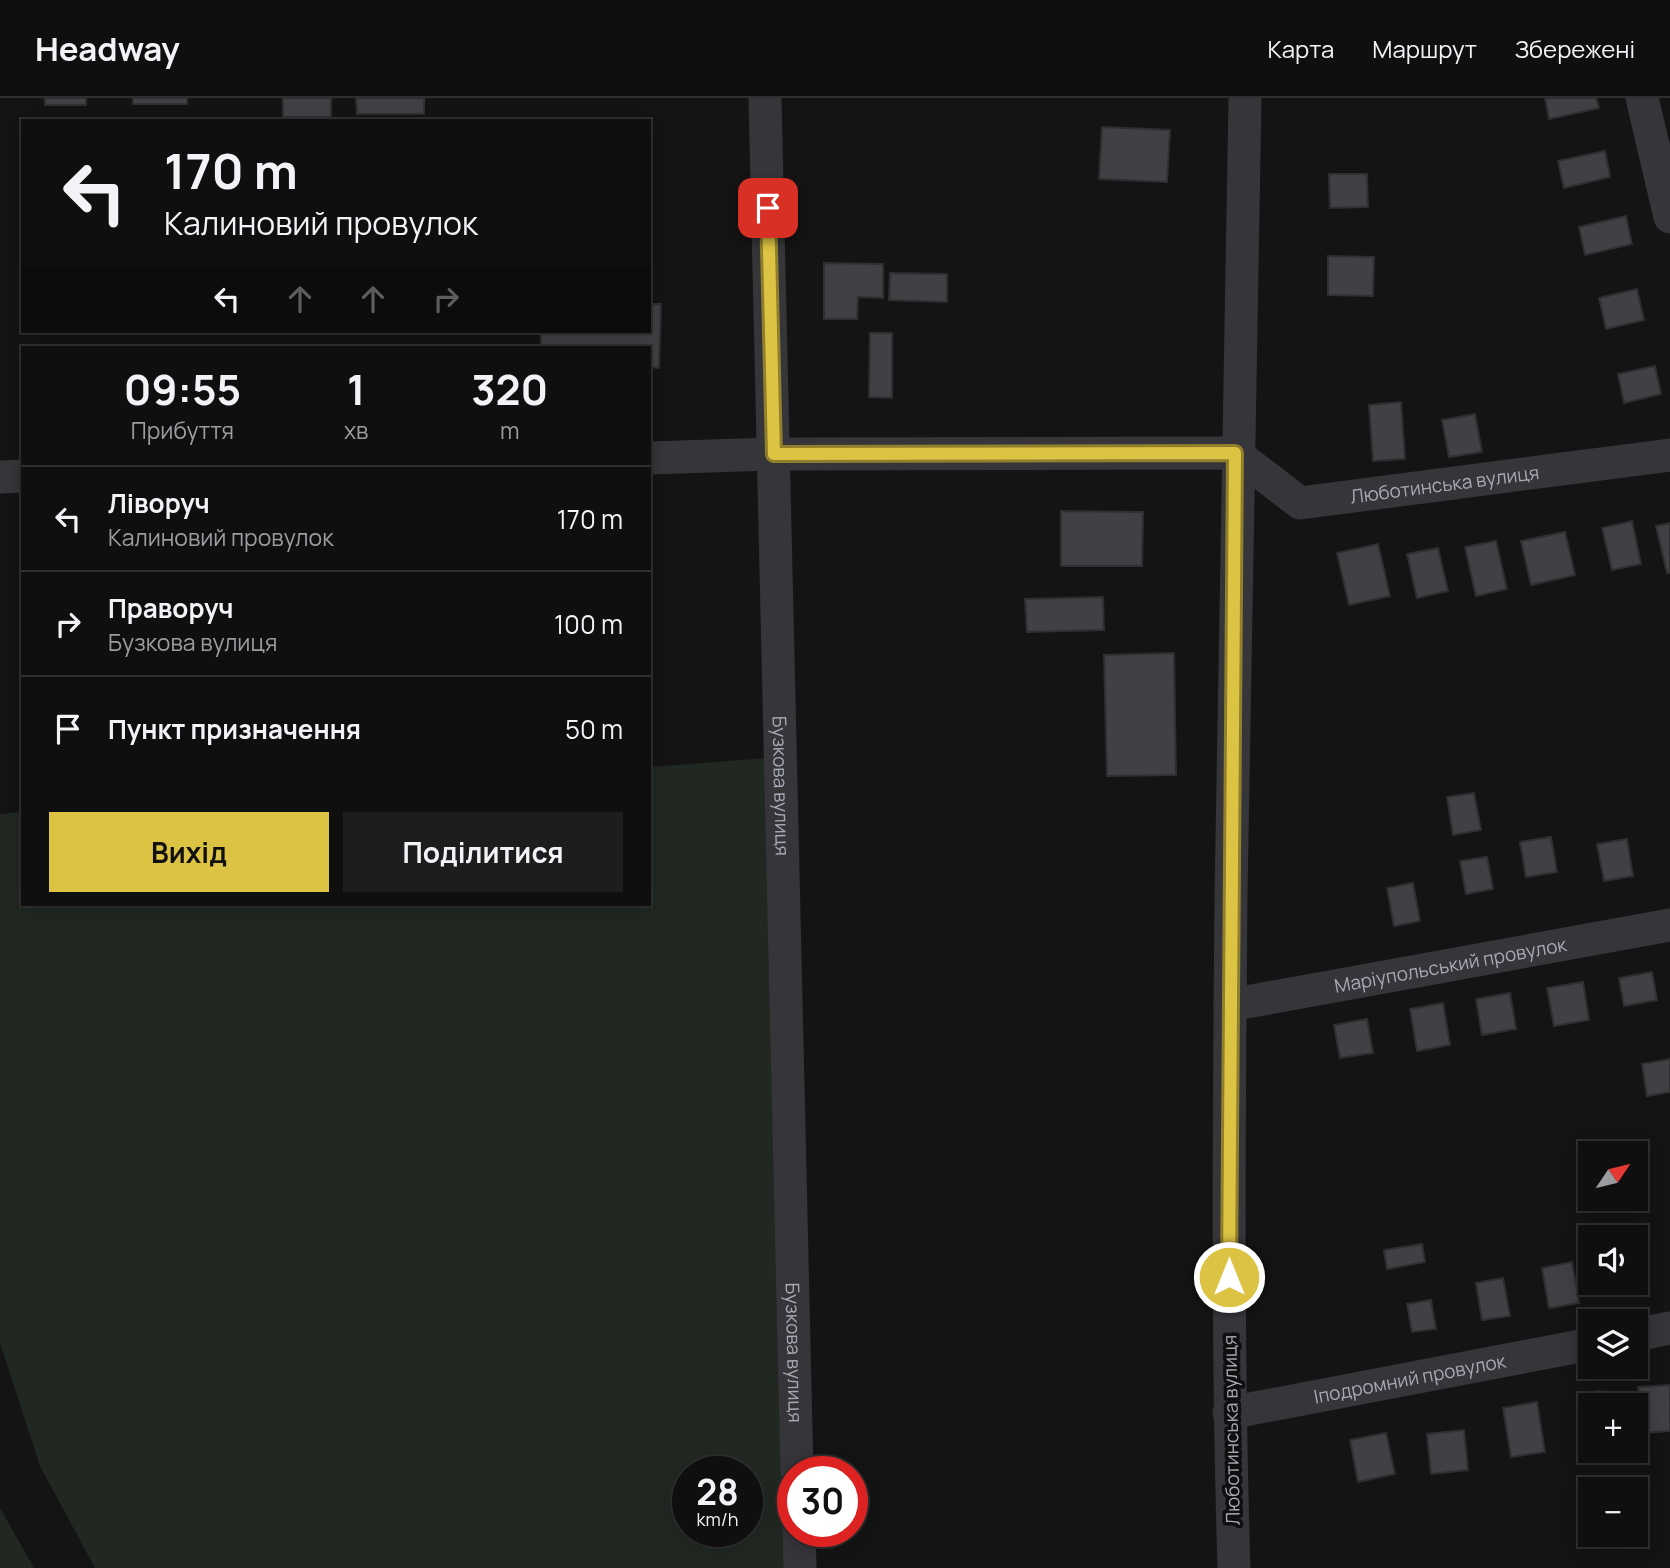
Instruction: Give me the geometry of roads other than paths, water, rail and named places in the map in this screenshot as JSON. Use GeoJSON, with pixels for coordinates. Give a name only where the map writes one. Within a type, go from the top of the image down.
{"type":"FeatureCollection","features":[{"type":"Feature","properties":{"kind":"street","name":"Бузкова вулиця"},"geometry":{"type":"LineString","coordinates":[[765,98],[797,1456]]}},
{"type":"Feature","properties":{"kind":"street","name":"Люботинська вулиця"},"geometry":{"type":"LineString","coordinates":[[1234,1568],[1229,1413],[1230,1005],[1235,453],[1245,98]]}},
{"type":"Feature","properties":{"kind":"street"},"geometry":{"type":"LineString","coordinates":[[1642,98],[1670,217]]}},
{"type":"Feature","properties":{"kind":"street"},"geometry":{"type":"LineString","coordinates":[[651,458],[774,454],[1235,453]]}},
{"type":"Feature","properties":{"kind":"street","name":"Люботинська вулиця"},"geometry":{"type":"LineString","coordinates":[[1235,453],[1300,503],[1670,455]]}},
{"type":"Feature","properties":{"kind":"street"},"geometry":{"type":"LineString","coordinates":[[0,477],[21,476]]}},
{"type":"Feature","properties":{"kind":"street","name":"Маріупольський провулок"},"geometry":{"type":"LineString","coordinates":[[1230,1005],[1670,925]]}},
{"type":"Feature","properties":{"kind":"street"},"geometry":{"type":"LineString","coordinates":[[1648,1333],[1670,1328]]}},
{"type":"Feature","properties":{"kind":"street","name":"Іподромний провулок"},"geometry":{"type":"LineString","coordinates":[[1229,1413],[1578,1346]]}},
{"type":"Feature","properties":{"kind":"street"},"geometry":{"type":"LineString","coordinates":[[799,1547],[800,1568]]}}]}
